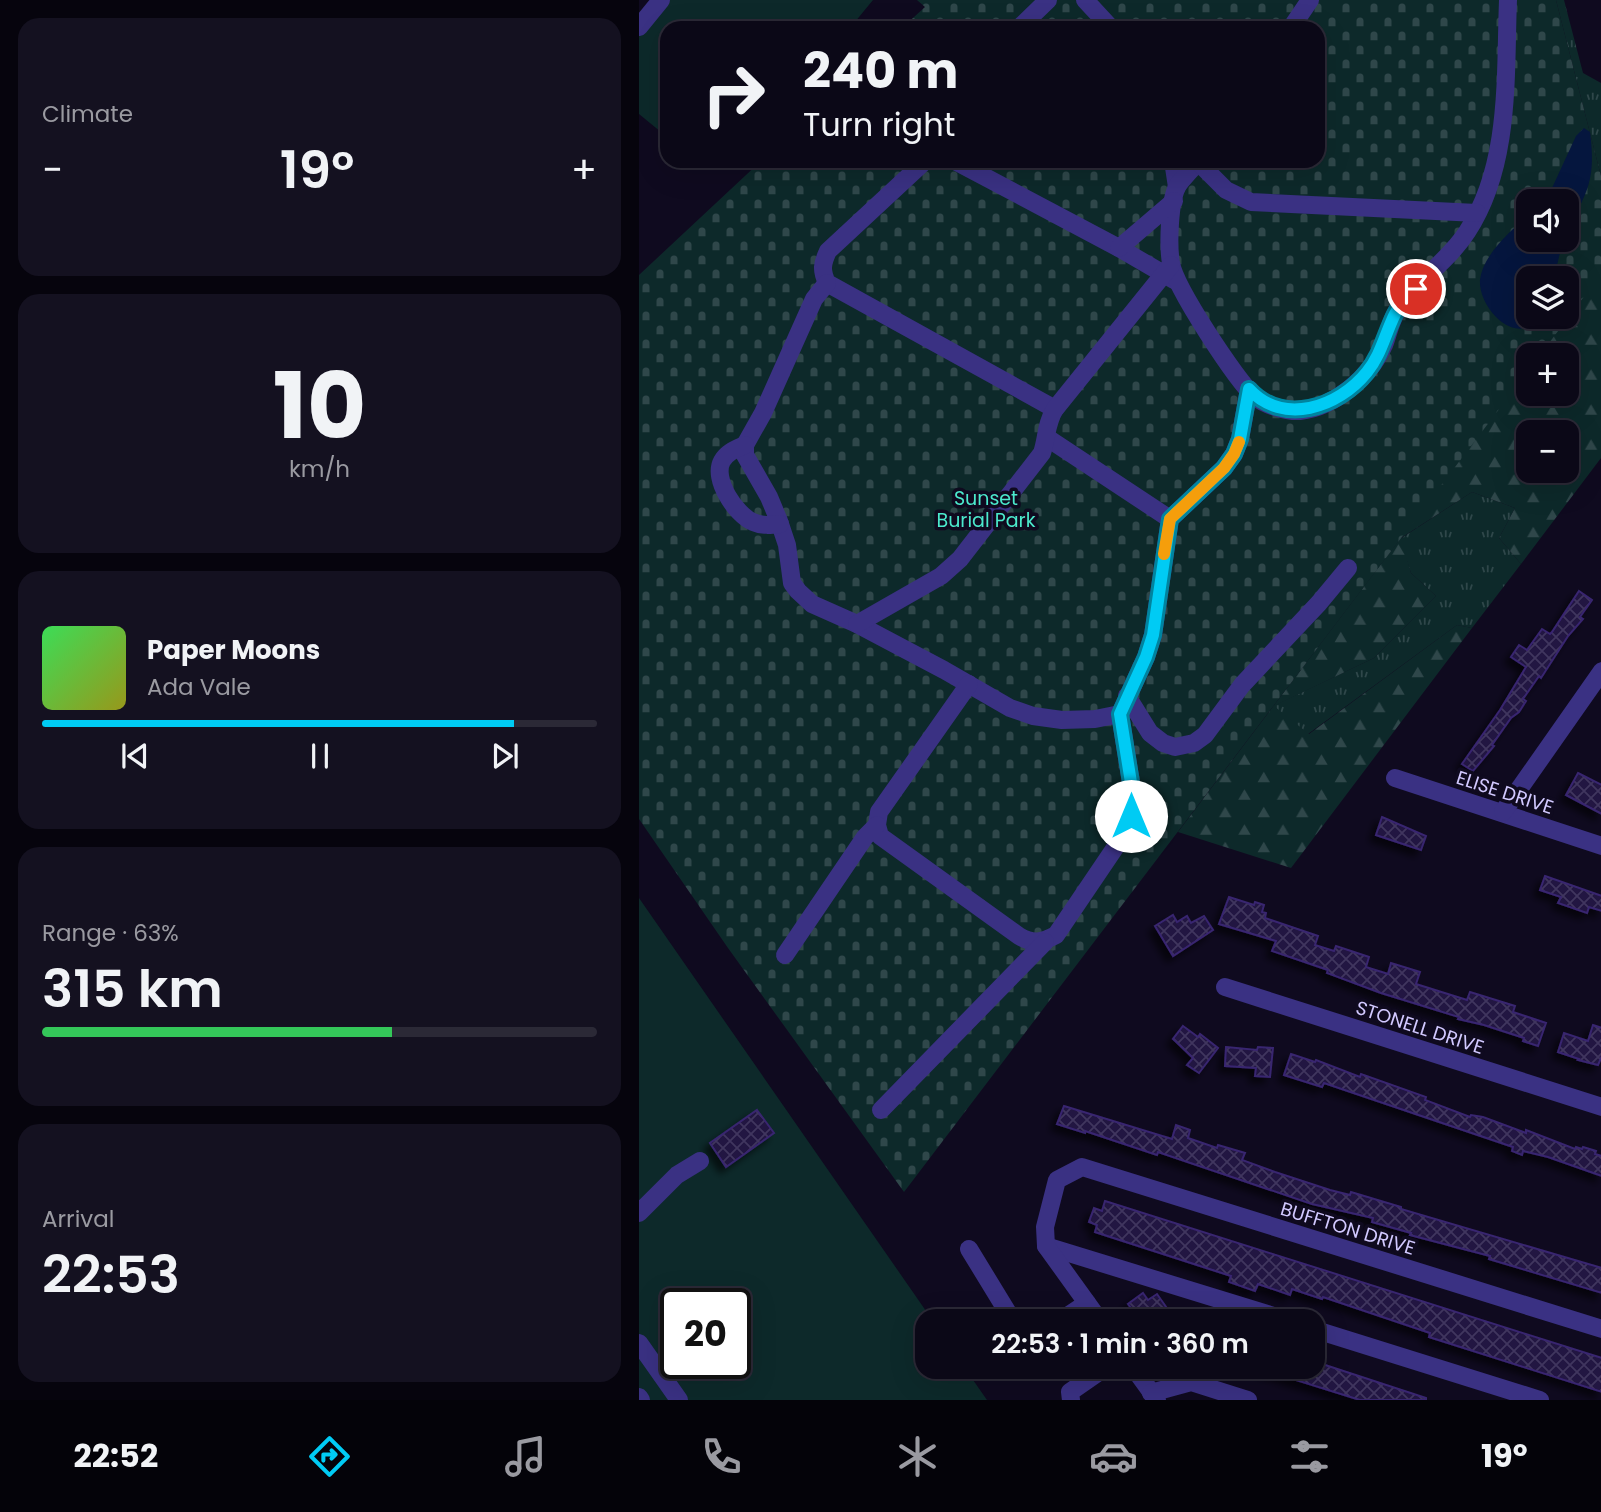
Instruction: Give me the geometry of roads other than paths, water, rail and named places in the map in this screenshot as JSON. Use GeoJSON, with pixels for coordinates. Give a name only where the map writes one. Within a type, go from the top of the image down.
{"type":"FeatureCollection","features":[{"type":"Feature","properties":{"kind":"street"},"geometry":{"type":"LineString","coordinates":[[639,27],[661,0]]}},
{"type":"Feature","properties":{"kind":"street"},"geometry":{"type":"LineString","coordinates":[[1026,21],[1049,0]]}},
{"type":"Feature","properties":{"kind":"street"},"geometry":{"type":"LineString","coordinates":[[1085,0],[1104,21]]}},
{"type":"Feature","properties":{"kind":"street"},"geometry":{"type":"LineString","coordinates":[[1296,21],[1310,0]]}},
{"type":"Feature","properties":{"kind":"street"},"geometry":{"type":"LineString","coordinates":[[1173,168],[1175,194],[1169,243],[1171,274],[1222,355],[1257,398],[1277,407],[1298,411],[1315,408],[1350,388],[1366,374],[1377,358],[1400,306],[1450,254],[1468,231],[1477,213],[1492,176],[1500,140],[1508,0]]}},
{"type":"Feature","properties":{"kind":"street"},"geometry":{"type":"LineString","coordinates":[[917,168],[828,251],[822,262],[827,283],[1055,409]]}},
{"type":"Feature","properties":{"kind":"street"},"geometry":{"type":"LineString","coordinates":[[968,168],[1171,274]]}},
{"type":"Feature","properties":{"kind":"street"},"geometry":{"type":"LineString","coordinates":[[1119,248],[1175,194],[1194,168]]}},
{"type":"Feature","properties":{"kind":"street"},"geometry":{"type":"LineString","coordinates":[[1204,168],[1226,190],[1251,202],[1477,213]]}},
{"type":"Feature","properties":{"kind":"street"},"geometry":{"type":"LineString","coordinates":[[857,624],[941,576],[960,559],[1042,453],[1049,418],[1055,409],[1171,274]]}},
{"type":"Feature","properties":{"kind":"street"},"geometry":{"type":"LineString","coordinates":[[827,283],[814,299],[763,413],[745,445],[745,455],[769,497],[780,524],[787,545],[792,583],[812,604],[857,624],[1010,708],[1033,716],[1062,720],[1095,719],[1120,714]]}},
{"type":"Feature","properties":{"kind":"street"},"geometry":{"type":"LineString","coordinates":[[881,1111],[1045,942],[1056,935],[1125,833],[1131,816],[1132,784],[1120,714],[1153,635],[1170,519],[1224,468],[1234,454],[1240,439],[1249,389]]}},
{"type":"Feature","properties":{"kind":"street"},"geometry":{"type":"LineString","coordinates":[[1046,437],[1170,519]]}},
{"type":"Feature","properties":{"kind":"street"},"geometry":{"type":"LineString","coordinates":[[745,445],[729,452],[719,469],[731,503],[750,521],[762,525],[780,524]]}},
{"type":"Feature","properties":{"kind":"street"},"geometry":{"type":"LineString","coordinates":[[1127,696],[1150,733],[1163,743],[1175,747],[1194,743],[1205,735],[1242,685],[1348,568]]}},
{"type":"Feature","properties":{"kind":"street"},"geometry":{"type":"LineString","coordinates":[[1503,812],[1601,671]]}},
{"type":"Feature","properties":{"kind":"street"},"geometry":{"type":"LineString","coordinates":[[969,684],[879,812],[877,825],[880,836],[1019,936],[1031,943],[1045,942]]}},
{"type":"Feature","properties":{"kind":"street","name":"ELISE DRIVE"},"geometry":{"type":"LineString","coordinates":[[1395,778],[1601,846]]}},
{"type":"Feature","properties":{"kind":"street"},"geometry":{"type":"LineString","coordinates":[[785,955],[865,837],[877,825]]}},
{"type":"Feature","properties":{"kind":"street","name":"STONELL DRIVE"},"geometry":{"type":"LineString","coordinates":[[1225,986],[1601,1107]]}},
{"type":"Feature","properties":{"kind":"street"},"geometry":{"type":"LineString","coordinates":[[639,1213],[677,1175],[700,1161]]}},
{"type":"Feature","properties":{"kind":"street","name":"BUFFTON DRIVE"},"geometry":{"type":"LineString","coordinates":[[1046,1245],[1045,1227],[1057,1180],[1082,1167],[1601,1329]]}},
{"type":"Feature","properties":{"kind":"street"},"geometry":{"type":"LineString","coordinates":[[1046,1245],[1091,1309]]}},
{"type":"Feature","properties":{"kind":"street"},"geometry":{"type":"LineString","coordinates":[[1046,1245],[1251,1309]]}},
{"type":"Feature","properties":{"kind":"street"},"geometry":{"type":"LineString","coordinates":[[969,1249],[1006,1309]]}},
{"type":"Feature","properties":{"kind":"street"},"geometry":{"type":"LineString","coordinates":[[1078,1309],[1087,1303]]}},
{"type":"Feature","properties":{"kind":"street"},"geometry":{"type":"LineString","coordinates":[[1325,1333],[1540,1400]]}},
{"type":"Feature","properties":{"kind":"street"},"geometry":{"type":"LineString","coordinates":[[639,1343],[675,1399]]}},
{"type":"Feature","properties":{"kind":"street"},"geometry":{"type":"LineString","coordinates":[[1071,1400],[1070,1392],[1089,1379]]}},
{"type":"Feature","properties":{"kind":"street"},"geometry":{"type":"LineString","coordinates":[[1142,1379],[1154,1396],[1191,1382],[1248,1400]]}},
{"type":"Feature","properties":{"kind":"water"},"geometry":{"type":"Polygon","coordinates":[[[1584,128],[1590,132],[1592,148],[1589,184],[1579,207],[1579,189],[1552,189],[1576,136],[1584,128]]]}},
{"type":"Feature","properties":{"kind":"water"},"geometry":{"type":"Polygon","coordinates":[[[1516,227],[1516,252],[1560,252],[1557,266],[1516,266],[1516,328],[1501,321],[1492,312],[1481,291],[1480,280],[1486,262],[1516,227]]]}},
{"type":"Feature","properties":{"kind":"park label","name":"Sunset Burial Park"},"geometry":{"type":"Point","coordinates":[986,509]}}]}
